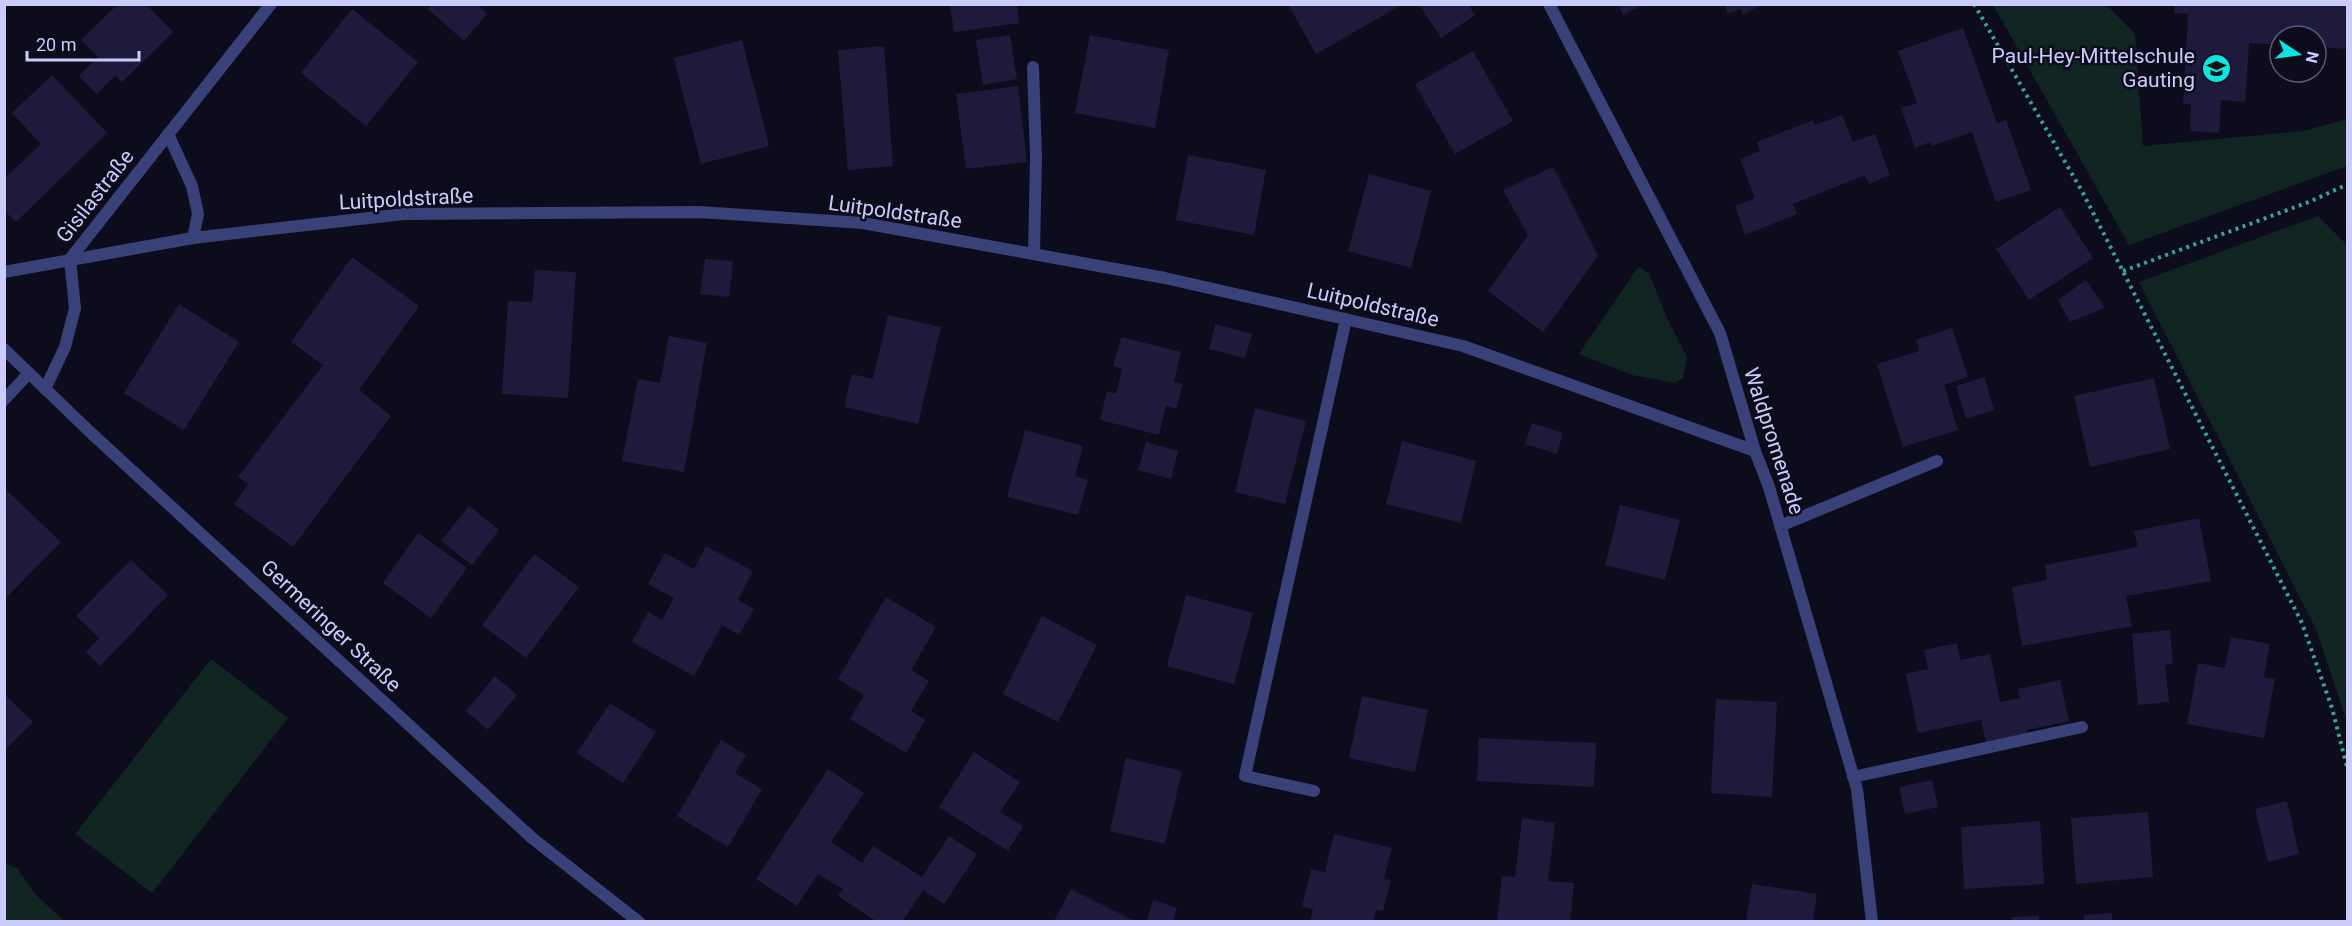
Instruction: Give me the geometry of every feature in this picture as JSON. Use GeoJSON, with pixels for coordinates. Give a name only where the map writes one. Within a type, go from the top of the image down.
{"type":"FeatureCollection","features":[{"type":"Feature","properties":{"kind":"street","name":"Gisilastraße"},"geometry":{"type":"LineString","coordinates":[[45,389],[66,347],[75,308],[70,259],[271,4]]}},
{"type":"Feature","properties":{"kind":"street","name":"Waldpromenade"},"geometry":{"type":"LineString","coordinates":[[1549,4],[1720,333],[1755,451],[1769,487],[1857,789],[1872,921]]}},
{"type":"Feature","properties":{"kind":"street"},"geometry":{"type":"LineString","coordinates":[[1033,66],[1036,156],[1034,254]]}},
{"type":"Feature","properties":{"kind":"street"},"geometry":{"type":"LineString","coordinates":[[168,134],[194,195],[198,214],[193,237]]}},
{"type":"Feature","properties":{"kind":"street","name":"Luitpoldstraße"},"geometry":{"type":"LineString","coordinates":[[4,272],[193,237],[404,214],[699,212],[863,223],[1165,278],[1463,346],[1755,451]]}},
{"type":"Feature","properties":{"kind":"street"},"geometry":{"type":"LineString","coordinates":[[1314,792],[1245,776],[1346,319]]}},
{"type":"Feature","properties":{"kind":"street","name":"Germeringer Straße"},"geometry":{"type":"LineString","coordinates":[[4,349],[532,838],[639,921]]}},
{"type":"Feature","properties":{"kind":"street"},"geometry":{"type":"LineString","coordinates":[[4,400],[29,373]]}},
{"type":"Feature","properties":{"kind":"street"},"geometry":{"type":"LineString","coordinates":[[1780,526],[1937,461]]}},
{"type":"Feature","properties":{"kind":"street"},"geometry":{"type":"LineString","coordinates":[[1853,777],[2082,727]]}},
{"type":"Feature","properties":{"kind":"path"},"geometry":{"type":"LineString","coordinates":[[1974,4],[2082,193],[2302,623],[2332,708],[2348,771]]}},
{"type":"Feature","properties":{"kind":"path"},"geometry":{"type":"LineString","coordinates":[[2122,271],[2309,202],[2348,184]]}},
{"type":"Feature","properties":{"kind":"green space"},"geometry":{"type":"Polygon","coordinates":[[[1993,5],[2107,5],[2135,34],[2143,146],[2304,131],[2347,119],[2347,166],[2129,245],[1993,5]]]}},
{"type":"Feature","properties":{"kind":"green space"},"geometry":{"type":"Polygon","coordinates":[[[2318,216],[2347,245],[2347,722],[2316,629],[2139,282],[2318,216]]]}},
{"type":"Feature","properties":{"kind":"green space"},"geometry":{"type":"Polygon","coordinates":[[[1638,267],[1649,273],[1665,314],[1687,357],[1683,378],[1675,383],[1632,375],[1579,354],[1638,267]]]}},
{"type":"Feature","properties":{"kind":"green space"},"geometry":{"type":"Polygon","coordinates":[[[211,659],[288,718],[152,893],[75,834],[211,659]]]}},
{"type":"Feature","properties":{"kind":"green space"},"geometry":{"type":"Polygon","coordinates":[[[5,863],[17,868],[36,895],[64,921],[5,921],[5,863]]]}},
{"type":"Feature","properties":{"kind":"building"},"geometry":{"type":"Polygon","coordinates":[[[118,4],[146,4],[173,32],[122,82],[115,75],[97,94],[79,76],[98,57],[81,40],[118,4]]]}},
{"type":"Feature","properties":{"kind":"building"},"geometry":{"type":"Polygon","coordinates":[[[432,4],[476,4],[487,14],[464,41],[428,9],[432,4]]]}},
{"type":"Feature","properties":{"kind":"building"},"geometry":{"type":"Polygon","coordinates":[[[950,4],[1017,4],[1019,23],[954,32],[950,4]]]}},
{"type":"Feature","properties":{"kind":"building"},"geometry":{"type":"Polygon","coordinates":[[[1288,4],[1403,4],[1316,54],[1288,4]]]}},
{"type":"Feature","properties":{"kind":"building"},"geometry":{"type":"Polygon","coordinates":[[[1419,4],[1468,4],[1475,15],[1441,38],[1419,4]]]}},
{"type":"Feature","properties":{"kind":"building"},"geometry":{"type":"Polygon","coordinates":[[[1618,4],[1645,4],[1623,15],[1618,4]]]}},
{"type":"Feature","properties":{"kind":"building"},"geometry":{"type":"Polygon","coordinates":[[[1724,4],[1764,4],[1743,14],[1740,9],[1728,14],[1724,4]]]}},
{"type":"Feature","properties":{"kind":"building","name":"Paul-Hey-Mittelschule Gauting"},"geometry":{"type":"Polygon","coordinates":[[[2175,4],[2348,4],[2348,49],[2328,48],[2328,24],[2268,24],[2268,44],[2249,43],[2245,102],[2221,100],[2219,133],[2190,131],[2191,104],[2183,104],[2188,14],[2174,13],[2175,4]]]}},
{"type":"Feature","properties":{"kind":"building"},"geometry":{"type":"Polygon","coordinates":[[[352,9],[418,62],[366,126],[301,73],[352,9]]]}},
{"type":"Feature","properties":{"kind":"building"},"geometry":{"type":"Polygon","coordinates":[[[1963,28],[1997,123],[2006,120],[2031,190],[1996,202],[1972,132],[1932,146],[1930,142],[1915,148],[1901,108],[1917,103],[1898,51],[1963,28]]]}},
{"type":"Feature","properties":{"kind":"building"},"geometry":{"type":"Polygon","coordinates":[[[1010,35],[1017,79],[983,85],[976,40],[1010,35]]]}},
{"type":"Feature","properties":{"kind":"building"},"geometry":{"type":"Polygon","coordinates":[[[1090,35],[1169,50],[1155,128],[1075,113],[1090,35]]]}},
{"type":"Feature","properties":{"kind":"building"},"geometry":{"type":"Polygon","coordinates":[[[742,40],[769,146],[701,164],[674,58],[742,40]]]}},
{"type":"Feature","properties":{"kind":"building"},"geometry":{"type":"Polygon","coordinates":[[[884,46],[893,166],[848,170],[838,50],[884,46]]]}},
{"type":"Feature","properties":{"kind":"building"},"geometry":{"type":"Polygon","coordinates":[[[1473,51],[1513,121],[1455,154],[1415,84],[1473,51]]]}},
{"type":"Feature","properties":{"kind":"building"},"geometry":{"type":"Polygon","coordinates":[[[52,75],[107,133],[16,222],[4,210],[4,179],[41,144],[12,113],[52,75]]]}},
{"type":"Feature","properties":{"kind":"building"},"geometry":{"type":"Polygon","coordinates":[[[1018,86],[1027,162],[966,169],[956,94],[1018,86]]]}},
{"type":"Feature","properties":{"kind":"building"},"geometry":{"type":"Polygon","coordinates":[[[1842,115],[1853,142],[1875,134],[1890,175],[1869,184],[1865,175],[1793,204],[1797,214],[1745,235],[1735,206],[1755,198],[1740,159],[1760,151],[1757,142],[1813,120],[1815,125],[1842,115]]]}},
{"type":"Feature","properties":{"kind":"building"},"geometry":{"type":"Polygon","coordinates":[[[1188,155],[1266,170],[1254,235],[1176,220],[1188,155]]]}},
{"type":"Feature","properties":{"kind":"building"},"geometry":{"type":"Polygon","coordinates":[[[1553,167],[1598,256],[1543,332],[1488,291],[1528,235],[1503,190],[1553,167]]]}},
{"type":"Feature","properties":{"kind":"building"},"geometry":{"type":"Polygon","coordinates":[[[1369,174],[1431,191],[1411,268],[1348,251],[1369,174]]]}},
{"type":"Feature","properties":{"kind":"building"},"geometry":{"type":"Polygon","coordinates":[[[2060,207],[2093,258],[2029,300],[1996,249],[2060,207]]]}},
{"type":"Feature","properties":{"kind":"building"},"geometry":{"type":"Polygon","coordinates":[[[352,257],[419,306],[359,390],[391,416],[293,547],[234,504],[248,484],[238,477],[323,365],[291,342],[352,257]]]}},
{"type":"Feature","properties":{"kind":"building"},"geometry":{"type":"Polygon","coordinates":[[[705,259],[733,261],[729,297],[700,294],[705,259]]]}},
{"type":"Feature","properties":{"kind":"building"},"geometry":{"type":"Polygon","coordinates":[[[535,270],[576,272],[568,398],[502,394],[508,301],[532,302],[535,270]]]}},
{"type":"Feature","properties":{"kind":"building"},"geometry":{"type":"Polygon","coordinates":[[[2086,280],[2105,308],[2070,322],[2058,300],[2086,280]]]}},
{"type":"Feature","properties":{"kind":"building"},"geometry":{"type":"Polygon","coordinates":[[[179,304],[239,342],[184,430],[124,393],[179,304]]]}},
{"type":"Feature","properties":{"kind":"building"},"geometry":{"type":"Polygon","coordinates":[[[888,315],[941,327],[918,424],[844,407],[852,374],[873,379],[888,315]]]}},
{"type":"Feature","properties":{"kind":"building"},"geometry":{"type":"Polygon","coordinates":[[[1215,324],[1252,334],[1245,358],[1209,349],[1215,324]]]}},
{"type":"Feature","properties":{"kind":"building"},"geometry":{"type":"Polygon","coordinates":[[[1952,328],[1968,377],[1944,385],[1958,430],[1903,447],[1877,364],[1919,351],[1916,340],[1952,328]]]}},
{"type":"Feature","properties":{"kind":"building"},"geometry":{"type":"Polygon","coordinates":[[[669,336],[707,343],[684,472],[622,461],[638,379],[660,383],[669,336]]]}},
{"type":"Feature","properties":{"kind":"building"},"geometry":{"type":"Polygon","coordinates":[[[1121,337],[1181,352],[1174,382],[1183,384],[1176,409],[1166,406],[1159,435],[1100,420],[1107,391],[1116,394],[1122,369],[1113,366],[1121,337]]]}},
{"type":"Feature","properties":{"kind":"building"},"geometry":{"type":"Polygon","coordinates":[[[1984,377],[1994,410],[1966,419],[1956,386],[1984,377]]]}},
{"type":"Feature","properties":{"kind":"building"},"geometry":{"type":"Polygon","coordinates":[[[2154,378],[2170,449],[2090,467],[2074,396],[2154,378]]]}},
{"type":"Feature","properties":{"kind":"building"},"geometry":{"type":"Polygon","coordinates":[[[1255,408],[1306,421],[1285,504],[1235,492],[1255,408]]]}},
{"type":"Feature","properties":{"kind":"building"},"geometry":{"type":"Polygon","coordinates":[[[1532,423],[1563,433],[1557,454],[1525,444],[1532,423]]]}},
{"type":"Feature","properties":{"kind":"building"},"geometry":{"type":"Polygon","coordinates":[[[1025,430],[1083,446],[1075,476],[1088,480],[1078,515],[1007,497],[1025,430]]]}},
{"type":"Feature","properties":{"kind":"building"},"geometry":{"type":"Polygon","coordinates":[[[1402,441],[1476,461],[1461,523],[1386,504],[1402,441]]]}},
{"type":"Feature","properties":{"kind":"building"},"geometry":{"type":"Polygon","coordinates":[[[1146,442],[1178,451],[1171,479],[1138,470],[1146,442]]]}},
{"type":"Feature","properties":{"kind":"building"},"geometry":{"type":"Polygon","coordinates":[[[4,488],[61,542],[4,600],[4,488]]]}},
{"type":"Feature","properties":{"kind":"building"},"geometry":{"type":"Polygon","coordinates":[[[1620,505],[1680,520],[1665,580],[1605,565],[1620,505]]]}},
{"type":"Feature","properties":{"kind":"building"},"geometry":{"type":"Polygon","coordinates":[[[469,506],[499,530],[472,565],[441,541],[469,506]]]}},
{"type":"Feature","properties":{"kind":"building"},"geometry":{"type":"Polygon","coordinates":[[[2199,518],[2211,581],[2126,596],[2132,626],[2022,646],[2012,587],[2047,580],[2045,565],[2138,547],[2134,531],[2199,518]]]}},
{"type":"Feature","properties":{"kind":"building"},"geometry":{"type":"Polygon","coordinates":[[[418,533],[467,568],[431,618],[383,583],[418,533]]]}},
{"type":"Feature","properties":{"kind":"building"},"geometry":{"type":"Polygon","coordinates":[[[706,546],[753,571],[738,600],[754,609],[739,635],[722,625],[694,676],[632,642],[648,612],[662,620],[674,598],[648,584],[665,553],[694,569],[706,546]]]}},
{"type":"Feature","properties":{"kind":"building"},"geometry":{"type":"Polygon","coordinates":[[[534,554],[579,587],[526,658],[482,625],[534,554]]]}},
{"type":"Feature","properties":{"kind":"building"},"geometry":{"type":"Polygon","coordinates":[[[131,560],[168,595],[100,666],[86,652],[99,638],[76,616],[131,560]]]}},
{"type":"Feature","properties":{"kind":"building"},"geometry":{"type":"Polygon","coordinates":[[[1186,595],[1253,613],[1234,684],[1167,666],[1186,595]]]}},
{"type":"Feature","properties":{"kind":"building"},"geometry":{"type":"Polygon","coordinates":[[[886,597],[936,627],[911,670],[929,681],[911,711],[925,720],[906,753],[850,719],[864,695],[838,679],[886,597]]]}},
{"type":"Feature","properties":{"kind":"building"},"geometry":{"type":"Polygon","coordinates":[[[1042,616],[1097,645],[1058,722],[1003,694],[1042,616]]]}},
{"type":"Feature","properties":{"kind":"building"},"geometry":{"type":"Polygon","coordinates":[[[2170,630],[2173,664],[2165,665],[2169,702],[2138,705],[2132,634],[2170,630]]]}},
{"type":"Feature","properties":{"kind":"building"},"geometry":{"type":"Polygon","coordinates":[[[2231,637],[2270,644],[2264,677],[2275,679],[2264,738],[2187,724],[2198,663],[2225,668],[2231,637]]]}},
{"type":"Feature","properties":{"kind":"building"},"geometry":{"type":"Polygon","coordinates":[[[1957,643],[1960,660],[1990,654],[2000,702],[2020,698],[2018,689],[2060,680],[2069,721],[2026,730],[2027,733],[1986,742],[1981,720],[1918,733],[1906,674],[1928,669],[1924,650],[1957,643]]]}},
{"type":"Feature","properties":{"kind":"building"},"geometry":{"type":"Polygon","coordinates":[[[495,676],[517,695],[488,730],[466,711],[495,676]]]}},
{"type":"Feature","properties":{"kind":"building"},"geometry":{"type":"Polygon","coordinates":[[[4,694],[33,722],[4,751],[4,694]]]}},
{"type":"Feature","properties":{"kind":"building"},"geometry":{"type":"Polygon","coordinates":[[[1362,696],[1428,710],[1415,772],[1349,758],[1362,696]]]}},
{"type":"Feature","properties":{"kind":"building"},"geometry":{"type":"Polygon","coordinates":[[[1716,699],[1777,702],[1772,797],[1711,793],[1716,699]]]}},
{"type":"Feature","properties":{"kind":"building"},"geometry":{"type":"Polygon","coordinates":[[[610,703],[656,732],[623,783],[577,753],[610,703]]]}},
{"type":"Feature","properties":{"kind":"building"},"geometry":{"type":"Polygon","coordinates":[[[1479,738],[1596,743],[1594,787],[1477,781],[1479,738]]]}},
{"type":"Feature","properties":{"kind":"building"},"geometry":{"type":"Polygon","coordinates":[[[721,740],[746,755],[735,773],[762,789],[728,847],[677,816],[721,740]]]}},
{"type":"Feature","properties":{"kind":"building"},"geometry":{"type":"Polygon","coordinates":[[[974,752],[1020,782],[1000,812],[1023,826],[1008,851],[939,807],[974,752]]]}},
{"type":"Feature","properties":{"kind":"building"},"geometry":{"type":"Polygon","coordinates":[[[1126,758],[1182,771],[1165,844],[1110,831],[1126,758]]]}},
{"type":"Feature","properties":{"kind":"building"},"geometry":{"type":"Polygon","coordinates":[[[828,769],[864,793],[831,842],[862,863],[873,846],[922,877],[949,836],[977,854],[944,904],[923,890],[903,921],[876,921],[838,896],[843,889],[818,874],[797,906],[756,879],[828,769]]]}},
{"type":"Feature","properties":{"kind":"building"},"geometry":{"type":"Polygon","coordinates":[[[1932,780],[1938,807],[1905,814],[1899,787],[1932,780]]]}},
{"type":"Feature","properties":{"kind":"building"},"geometry":{"type":"Polygon","coordinates":[[[2287,801],[2299,854],[2268,862],[2255,809],[2287,801]]]}},
{"type":"Feature","properties":{"kind":"building"},"geometry":{"type":"Polygon","coordinates":[[[2148,812],[2153,877],[2076,884],[2071,818],[2148,812]]]}},
{"type":"Feature","properties":{"kind":"building"},"geometry":{"type":"Polygon","coordinates":[[[1522,818],[1555,823],[1548,881],[1574,883],[1570,921],[1497,921],[1502,876],[1515,877],[1522,818]]]}},
{"type":"Feature","properties":{"kind":"building"},"geometry":{"type":"Polygon","coordinates":[[[2040,821],[2044,884],[1964,889],[1961,827],[2040,821]]]}},
{"type":"Feature","properties":{"kind":"building"},"geometry":{"type":"Polygon","coordinates":[[[1334,834],[1392,848],[1384,879],[1391,880],[1383,911],[1376,910],[1373,921],[1310,921],[1313,909],[1302,907],[1311,869],[1325,872],[1334,834]]]}},
{"type":"Feature","properties":{"kind":"building"},"geometry":{"type":"Polygon","coordinates":[[[1752,884],[1817,894],[1813,921],[1746,921],[1752,884]]]}},
{"type":"Feature","properties":{"kind":"building"},"geometry":{"type":"Polygon","coordinates":[[[1071,889],[1135,921],[1054,921],[1071,889]]]}},
{"type":"Feature","properties":{"kind":"building"},"geometry":{"type":"Polygon","coordinates":[[[1153,900],[1177,908],[1173,921],[1147,921],[1153,900]]]}},
{"type":"Feature","properties":{"kind":"building"},"geometry":{"type":"Polygon","coordinates":[[[2112,913],[2112,921],[2084,921],[2084,915],[2112,913]]]}},
{"type":"Feature","properties":{"kind":"building"},"geometry":{"type":"Polygon","coordinates":[[[2039,916],[2039,921],[2012,921],[2011,917],[2039,916]]]}},
{"type":"Feature","properties":{"kind":"place","name":"Paul-Hey-Mittelschule Gauting"},"geometry":{"type":"Point","coordinates":[2216,68]}}]}
